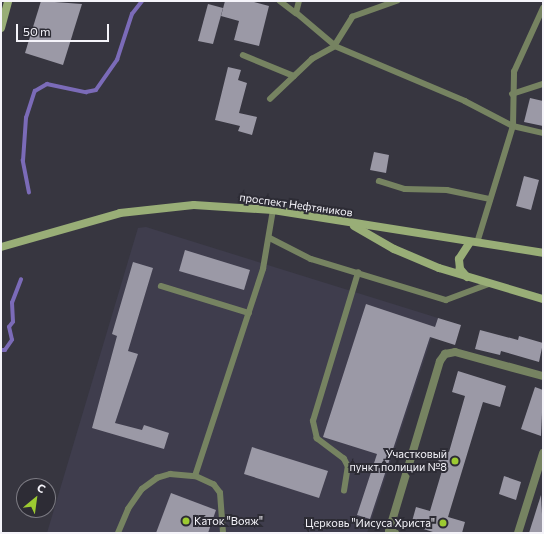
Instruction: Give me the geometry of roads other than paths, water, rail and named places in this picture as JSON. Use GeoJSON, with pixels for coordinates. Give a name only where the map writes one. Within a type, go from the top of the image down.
{"type":"FeatureCollection","features":[{"type":"Feature","properties":{"kind":"main road"},"geometry":{"type":"LineString","coordinates":[[1,28],[8,1]]}},
{"type":"Feature","properties":{"kind":"main road","name":"проспект Нефтяников"},"geometry":{"type":"LineString","coordinates":[[1,247],[92,220],[162,206],[217,205],[273,210],[350,224],[543,253]]}},
{"type":"Feature","properties":{"kind":"main road"},"geometry":{"type":"LineString","coordinates":[[350,224],[394,249],[468,278],[543,299]]}},
{"type":"Feature","properties":{"kind":"main road"},"geometry":{"type":"LineString","coordinates":[[468,278],[460,269],[459,259],[473,243]]}},
{"type":"Feature","properties":{"kind":"street"},"geometry":{"type":"LineString","coordinates":[[395,533],[389,531],[440,361],[445,354],[455,352],[543,376]]}},
{"type":"Feature","properties":{"kind":"street"},"geometry":{"type":"LineString","coordinates":[[518,533],[543,453]]}},
{"type":"Feature","properties":{"kind":"lane"},"geometry":{"type":"LineString","coordinates":[[280,1],[335,46],[501,119],[513,126],[543,133]]}},
{"type":"Feature","properties":{"kind":"lane"},"geometry":{"type":"LineString","coordinates":[[296,13],[299,1]]}},
{"type":"Feature","properties":{"kind":"lane"},"geometry":{"type":"LineString","coordinates":[[270,99],[322,52],[335,46],[354,17],[398,1]]}},
{"type":"Feature","properties":{"kind":"lane"},"geometry":{"type":"LineString","coordinates":[[473,243],[490,199],[513,126],[514,113],[512,94],[514,72],[543,8]]}},
{"type":"Feature","properties":{"kind":"lane"},"geometry":{"type":"LineString","coordinates":[[244,55],[294,76]]}},
{"type":"Feature","properties":{"kind":"lane"},"geometry":{"type":"LineString","coordinates":[[512,94],[543,84]]}},
{"type":"Feature","properties":{"kind":"lane"},"geometry":{"type":"LineString","coordinates":[[501,119],[514,113]]}},
{"type":"Feature","properties":{"kind":"lane"},"geometry":{"type":"LineString","coordinates":[[379,181],[405,189],[447,190],[490,199]]}},
{"type":"Feature","properties":{"kind":"lane"},"geometry":{"type":"LineString","coordinates":[[195,476],[249,313],[270,238],[273,210]]}},
{"type":"Feature","properties":{"kind":"lane"},"geometry":{"type":"LineString","coordinates":[[270,238],[311,259],[446,300],[489,284]]}},
{"type":"Feature","properties":{"kind":"lane"},"geometry":{"type":"LineString","coordinates":[[344,491],[348,467],[344,459],[317,440],[313,422],[358,273]]}},
{"type":"Feature","properties":{"kind":"lane"},"geometry":{"type":"LineString","coordinates":[[161,286],[249,313]]}},
{"type":"Feature","properties":{"kind":"lane"},"geometry":{"type":"LineString","coordinates":[[118,533],[128,509],[142,489],[157,478],[170,474],[195,476],[214,485],[220,493],[222,532]]}},
{"type":"Feature","properties":{"kind":"waterway"},"geometry":{"type":"LineString","coordinates":[[29,193],[23,161],[26,118],[35,91],[47,84],[86,92],[96,90],[117,60],[132,14],[142,1]]}},
{"type":"Feature","properties":{"kind":"waterway"},"geometry":{"type":"LineString","coordinates":[[1,350],[5,350],[12,340],[9,327],[13,322],[12,303],[21,280]]}},
{"type":"Feature","properties":{"kind":"place","name":"Участковый пункт полиции №8"},"geometry":{"type":"Point","coordinates":[455,461]}},
{"type":"Feature","properties":{"kind":"place","name":"Каток \"Вояж\""},"geometry":{"type":"Point","coordinates":[186,521]}},
{"type":"Feature","properties":{"kind":"place","name":"Церковь \"Иисуса Христа\""},"geometry":{"type":"Point","coordinates":[443,523]}}]}
